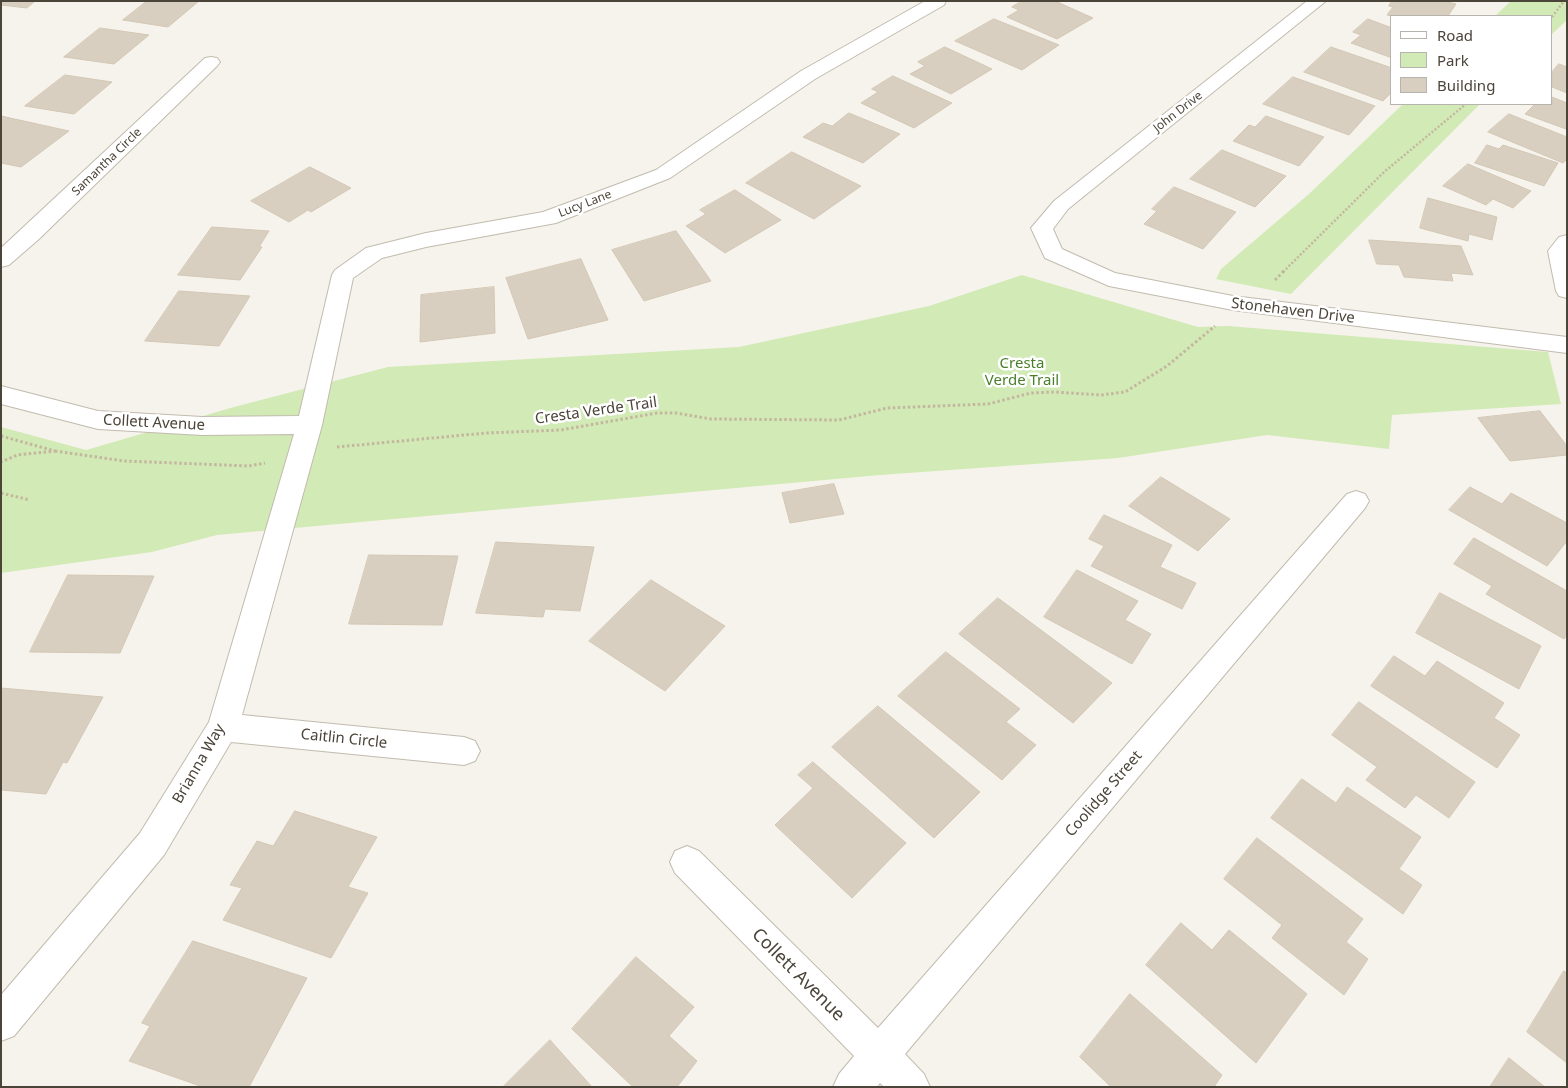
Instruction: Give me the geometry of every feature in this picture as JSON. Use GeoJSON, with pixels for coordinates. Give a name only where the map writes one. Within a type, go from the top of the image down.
{"type":"FeatureCollection","features":[{"type":"Feature","properties":{"kind":"street","name":"Lucy Lane"},"geometry":{"type":"LineString","coordinates":[[309,425],[343,275],[374,253],[426,240],[548,218],[663,174],[808,75],[938,1]]}},
{"type":"Feature","properties":{"kind":"street","name":"John Drive"},"geometry":{"type":"LineString","coordinates":[[1042,228],[1061,205],[1318,1]]}},
{"type":"Feature","properties":{"kind":"street","name":"Samantha Circle"},"geometry":{"type":"LineString","coordinates":[[1,260],[31,234],[211,62]]}},
{"type":"Feature","properties":{"kind":"street","name":"Stonehaven Drive"},"geometry":{"type":"LineString","coordinates":[[1042,228],[1053,252],[1109,279],[1250,306],[1567,345]]}},
{"type":"Feature","properties":{"kind":"street"},"geometry":{"type":"LineString","coordinates":[[1567,242],[1559,251],[1567,291]]}},
{"type":"Feature","properties":{"kind":"street","name":"Collett Avenue"},"geometry":{"type":"LineString","coordinates":[[1,394],[98,420],[202,426],[309,425]]}},
{"type":"Feature","properties":{"kind":"street","name":"Brianna Way"},"geometry":{"type":"LineString","coordinates":[[1,1023],[152,844],[223,726],[309,425]]}},
{"type":"Feature","properties":{"kind":"street","name":"Coolidge Street"},"geometry":{"type":"LineString","coordinates":[[852,1087],[1356,501]]}},
{"type":"Feature","properties":{"kind":"street","name":"Caitlin Circle"},"geometry":{"type":"LineString","coordinates":[[223,726],[464,751]]}},
{"type":"Feature","properties":{"kind":"street","name":"Collett Avenue"},"geometry":{"type":"LineString","coordinates":[[686,862],[910,1087]]}},
{"type":"Feature","properties":{"kind":"path"},"geometry":{"type":"LineString","coordinates":[[1553,16],[1564,1]]}},
{"type":"Feature","properties":{"kind":"path"},"geometry":{"type":"LineString","coordinates":[[1250,306],[1384,172],[1465,105]]}},
{"type":"Feature","properties":{"kind":"path","name":"Cresta Verde Trail"},"geometry":{"type":"LineString","coordinates":[[337,447],[486,433],[561,430],[657,413],[676,413],[711,419],[839,420],[888,408],[988,404],[1031,394],[1055,392],[1101,394],[1125,392],[1167,366],[1221,321]]}},
{"type":"Feature","properties":{"kind":"path"},"geometry":{"type":"LineString","coordinates":[[1,436],[55,451],[124,461],[249,466],[269,462]]}},
{"type":"Feature","properties":{"kind":"path"},"geometry":{"type":"LineString","coordinates":[[1,462],[17,455],[55,451]]}},
{"type":"Feature","properties":{"kind":"path"},"geometry":{"type":"LineString","coordinates":[[1,493],[30,500]]}},
{"type":"Feature","properties":{"kind":"green space"},"geometry":{"type":"Polygon","coordinates":[[[1511,1],[1567,1],[1567,20],[1553,33],[1553,15],[1496,15],[1511,1]]]}},
{"type":"Feature","properties":{"kind":"green space"},"geometry":{"type":"Polygon","coordinates":[[[1402,105],[1479,105],[1291,294],[1216,279],[1221,269],[1309,194],[1402,105]]]}},
{"type":"Feature","properties":{"kind":"green space","name":"Cresta Verde Trail"},"geometry":{"type":"Polygon","coordinates":[[[1022,275],[1198,327],[1228,326],[1548,352],[1561,404],[1392,415],[1389,449],[1267,435],[1118,458],[880,475],[217,535],[152,552],[1,573],[1,427],[86,450],[234,407],[388,367],[739,347],[929,306],[1022,275]]]}},
{"type":"Feature","properties":{"kind":"building"},"geometry":{"type":"Polygon","coordinates":[[[1,1],[35,1],[27,8],[1,5],[1,1]]]}},
{"type":"Feature","properties":{"kind":"building"},"geometry":{"type":"Polygon","coordinates":[[[147,1],[199,1],[168,27],[123,20],[147,1]]]}},
{"type":"Feature","properties":{"kind":"building"},"geometry":{"type":"Polygon","coordinates":[[[1022,1],[1055,1],[1093,18],[1057,39],[1007,17],[1019,10],[1012,7],[1022,1]]]}},
{"type":"Feature","properties":{"kind":"building"},"geometry":{"type":"Polygon","coordinates":[[[1392,1],[1443,1],[1456,4],[1449,15],[1390,16],[1387,15],[1393,7],[1389,6],[1392,1]]]}},
{"type":"Feature","properties":{"kind":"building"},"geometry":{"type":"Polygon","coordinates":[[[994,19],[1059,45],[1022,70],[955,41],[994,19]]]}},
{"type":"Feature","properties":{"kind":"building"},"geometry":{"type":"Polygon","coordinates":[[[1368,19],[1390,27],[1390,57],[1351,43],[1361,35],[1353,32],[1368,19]]]}},
{"type":"Feature","properties":{"kind":"building"},"geometry":{"type":"Polygon","coordinates":[[[100,28],[149,35],[114,64],[64,57],[100,28]]]}},
{"type":"Feature","properties":{"kind":"building"},"geometry":{"type":"Polygon","coordinates":[[[945,47],[992,69],[951,94],[910,74],[925,66],[918,62],[945,47]]]}},
{"type":"Feature","properties":{"kind":"building"},"geometry":{"type":"Polygon","coordinates":[[[1331,47],[1390,67],[1390,94],[1383,101],[1304,72],[1331,47]]]}},
{"type":"Feature","properties":{"kind":"building"},"geometry":{"type":"Polygon","coordinates":[[[1559,64],[1567,67],[1567,93],[1553,87],[1553,71],[1559,64]]]}},
{"type":"Feature","properties":{"kind":"building"},"geometry":{"type":"Polygon","coordinates":[[[65,75],[112,82],[74,114],[25,106],[65,75]]]}},
{"type":"Feature","properties":{"kind":"building"},"geometry":{"type":"Polygon","coordinates":[[[893,76],[952,103],[914,128],[861,103],[878,92],[872,89],[893,76]]]}},
{"type":"Feature","properties":{"kind":"building"},"geometry":{"type":"Polygon","coordinates":[[[1293,77],[1375,106],[1349,135],[1263,104],[1293,77]]]}},
{"type":"Feature","properties":{"kind":"building"},"geometry":{"type":"Polygon","coordinates":[[[1553,97],[1567,103],[1566,129],[1525,114],[1534,105],[1553,105],[1553,97]]]}},
{"type":"Feature","properties":{"kind":"building"},"geometry":{"type":"Polygon","coordinates":[[[849,113],[900,134],[863,163],[803,137],[823,123],[832,126],[849,113]]]}},
{"type":"Feature","properties":{"kind":"building"},"geometry":{"type":"Polygon","coordinates":[[[1509,114],[1567,137],[1567,159],[1563,163],[1488,132],[1509,114]]]}},
{"type":"Feature","properties":{"kind":"building"},"geometry":{"type":"Polygon","coordinates":[[[1,116],[69,131],[21,167],[1,163],[1,116]]]}},
{"type":"Feature","properties":{"kind":"building"},"geometry":{"type":"Polygon","coordinates":[[[1266,116],[1324,137],[1299,166],[1233,141],[1249,125],[1255,127],[1266,116]]]}},
{"type":"Feature","properties":{"kind":"building"},"geometry":{"type":"Polygon","coordinates":[[[1487,145],[1499,149],[1503,145],[1558,163],[1544,186],[1475,163],[1487,145]]]}},
{"type":"Feature","properties":{"kind":"building"},"geometry":{"type":"Polygon","coordinates":[[[1222,150],[1286,176],[1255,207],[1190,179],[1222,150]]]}},
{"type":"Feature","properties":{"kind":"building"},"geometry":{"type":"Polygon","coordinates":[[[792,152],[861,186],[814,219],[746,183],[792,152]]]}},
{"type":"Feature","properties":{"kind":"building"},"geometry":{"type":"Polygon","coordinates":[[[1468,164],[1531,191],[1513,208],[1493,199],[1486,205],[1443,186],[1468,164]]]}},
{"type":"Feature","properties":{"kind":"building"},"geometry":{"type":"Polygon","coordinates":[[[310,167],[351,188],[311,212],[308,210],[289,222],[251,201],[310,167]]]}},
{"type":"Feature","properties":{"kind":"building"},"geometry":{"type":"Polygon","coordinates":[[[1174,187],[1236,212],[1203,249],[1144,224],[1157,211],[1152,209],[1174,187]]]}},
{"type":"Feature","properties":{"kind":"building"},"geometry":{"type":"Polygon","coordinates":[[[735,190],[781,220],[725,253],[686,226],[706,214],[700,210],[735,190]]]}},
{"type":"Feature","properties":{"kind":"building"},"geometry":{"type":"Polygon","coordinates":[[[1428,198],[1497,217],[1492,240],[1469,234],[1468,241],[1420,228],[1428,198]]]}},
{"type":"Feature","properties":{"kind":"building"},"geometry":{"type":"Polygon","coordinates":[[[212,227],[269,231],[259,247],[262,247],[240,280],[178,275],[212,227]]]}},
{"type":"Feature","properties":{"kind":"building"},"geometry":{"type":"Polygon","coordinates":[[[676,231],[711,281],[644,301],[612,250],[676,231]]]}},
{"type":"Feature","properties":{"kind":"building"},"geometry":{"type":"Polygon","coordinates":[[[1369,240],[1461,246],[1473,275],[1451,273],[1453,281],[1404,277],[1399,265],[1377,264],[1369,240]]]}},
{"type":"Feature","properties":{"kind":"building"},"geometry":{"type":"Polygon","coordinates":[[[581,259],[608,320],[528,339],[506,278],[581,259]]]}},
{"type":"Feature","properties":{"kind":"building"},"geometry":{"type":"Polygon","coordinates":[[[494,287],[495,333],[420,342],[421,295],[494,287]]]}},
{"type":"Feature","properties":{"kind":"building"},"geometry":{"type":"Polygon","coordinates":[[[179,291],[250,296],[219,346],[145,341],[179,291]]]}},
{"type":"Feature","properties":{"kind":"building"},"geometry":{"type":"Polygon","coordinates":[[[1540,411],[1567,446],[1567,455],[1510,461],[1478,418],[1540,411]]]}},
{"type":"Feature","properties":{"kind":"building"},"geometry":{"type":"Polygon","coordinates":[[[1161,477],[1230,519],[1198,551],[1129,506],[1161,477]]]}},
{"type":"Feature","properties":{"kind":"building"},"geometry":{"type":"Polygon","coordinates":[[[834,484],[844,514],[790,523],[782,493],[834,484]]]}},
{"type":"Feature","properties":{"kind":"building"},"geometry":{"type":"Polygon","coordinates":[[[1470,487],[1502,504],[1511,493],[1567,523],[1567,541],[1547,566],[1449,510],[1470,487]]]}},
{"type":"Feature","properties":{"kind":"building"},"geometry":{"type":"Polygon","coordinates":[[[1104,515],[1172,545],[1160,567],[1196,583],[1182,609],[1091,566],[1104,546],[1089,539],[1104,515]]]}},
{"type":"Feature","properties":{"kind":"building"},"geometry":{"type":"Polygon","coordinates":[[[1474,538],[1567,591],[1567,635],[1564,639],[1486,594],[1492,586],[1454,564],[1474,538]]]}},
{"type":"Feature","properties":{"kind":"building"},"geometry":{"type":"Polygon","coordinates":[[[496,542],[594,547],[580,611],[545,609],[543,617],[476,613],[496,542]]]}},
{"type":"Feature","properties":{"kind":"building"},"geometry":{"type":"Polygon","coordinates":[[[369,555],[458,556],[442,625],[349,624],[369,555]]]}},
{"type":"Feature","properties":{"kind":"building"},"geometry":{"type":"Polygon","coordinates":[[[1077,570],[1138,601],[1125,620],[1151,634],[1132,664],[1044,617],[1077,570]]]}},
{"type":"Feature","properties":{"kind":"building"},"geometry":{"type":"Polygon","coordinates":[[[68,575],[154,576],[120,653],[30,652],[68,575]]]}},
{"type":"Feature","properties":{"kind":"building"},"geometry":{"type":"Polygon","coordinates":[[[651,580],[725,626],[665,691],[589,641],[651,580]]]}},
{"type":"Feature","properties":{"kind":"building"},"geometry":{"type":"Polygon","coordinates":[[[1440,593],[1541,646],[1519,689],[1416,633],[1440,593]]]}},
{"type":"Feature","properties":{"kind":"building"},"geometry":{"type":"Polygon","coordinates":[[[998,598],[1112,683],[1073,723],[959,634],[998,598]]]}},
{"type":"Feature","properties":{"kind":"building"},"geometry":{"type":"Polygon","coordinates":[[[946,652],[1020,709],[1006,722],[1036,745],[1002,780],[898,696],[946,652]]]}},
{"type":"Feature","properties":{"kind":"building"},"geometry":{"type":"Polygon","coordinates":[[[1394,656],[1425,676],[1437,661],[1504,703],[1494,718],[1520,735],[1497,768],[1371,686],[1394,656]]]}},
{"type":"Feature","properties":{"kind":"building"},"geometry":{"type":"Polygon","coordinates":[[[1,688],[103,697],[67,763],[63,762],[46,794],[1,790],[1,688]]]}},
{"type":"Feature","properties":{"kind":"building"},"geometry":{"type":"Polygon","coordinates":[[[1359,702],[1475,782],[1449,818],[1416,795],[1405,808],[1366,780],[1377,767],[1332,735],[1359,702]]]}},
{"type":"Feature","properties":{"kind":"building"},"geometry":{"type":"Polygon","coordinates":[[[878,706],[980,792],[934,838],[832,747],[878,706]]]}},
{"type":"Feature","properties":{"kind":"building"},"geometry":{"type":"Polygon","coordinates":[[[813,762],[906,843],[852,898],[775,825],[813,788],[798,775],[813,762]]]}},
{"type":"Feature","properties":{"kind":"building"},"geometry":{"type":"Polygon","coordinates":[[[1302,779],[1336,803],[1347,787],[1421,837],[1399,869],[1422,885],[1403,914],[1271,818],[1302,779]]]}},
{"type":"Feature","properties":{"kind":"building"},"geometry":{"type":"Polygon","coordinates":[[[295,811],[377,837],[348,887],[368,893],[331,958],[223,920],[242,888],[230,885],[257,841],[273,846],[295,811]]]}},
{"type":"Feature","properties":{"kind":"building"},"geometry":{"type":"Polygon","coordinates":[[[1257,838],[1363,919],[1346,942],[1368,959],[1344,995],[1272,938],[1282,925],[1224,879],[1257,838]]]}},
{"type":"Feature","properties":{"kind":"building"},"geometry":{"type":"Polygon","coordinates":[[[1181,923],[1212,950],[1229,930],[1307,994],[1256,1063],[1146,965],[1181,923]]]}},
{"type":"Feature","properties":{"kind":"building"},"geometry":{"type":"Polygon","coordinates":[[[193,941],[307,978],[249,1087],[203,1087],[129,1061],[150,1026],[142,1023],[193,941]]]}},
{"type":"Feature","properties":{"kind":"building"},"geometry":{"type":"Polygon","coordinates":[[[636,957],[694,1007],[669,1036],[697,1061],[677,1087],[633,1087],[572,1029],[636,957]]]}},
{"type":"Feature","properties":{"kind":"building"},"geometry":{"type":"Polygon","coordinates":[[[1564,971],[1567,973],[1567,1063],[1527,1032],[1564,971]]]}},
{"type":"Feature","properties":{"kind":"building"},"geometry":{"type":"Polygon","coordinates":[[[1130,994],[1222,1075],[1214,1087],[1111,1087],[1080,1057],[1130,994]]]}},
{"type":"Feature","properties":{"kind":"building"},"geometry":{"type":"Polygon","coordinates":[[[550,1040],[592,1087],[503,1087],[550,1040]]]}},
{"type":"Feature","properties":{"kind":"building"},"geometry":{"type":"Polygon","coordinates":[[[1509,1058],[1545,1087],[1490,1087],[1509,1058]]]}}]}
